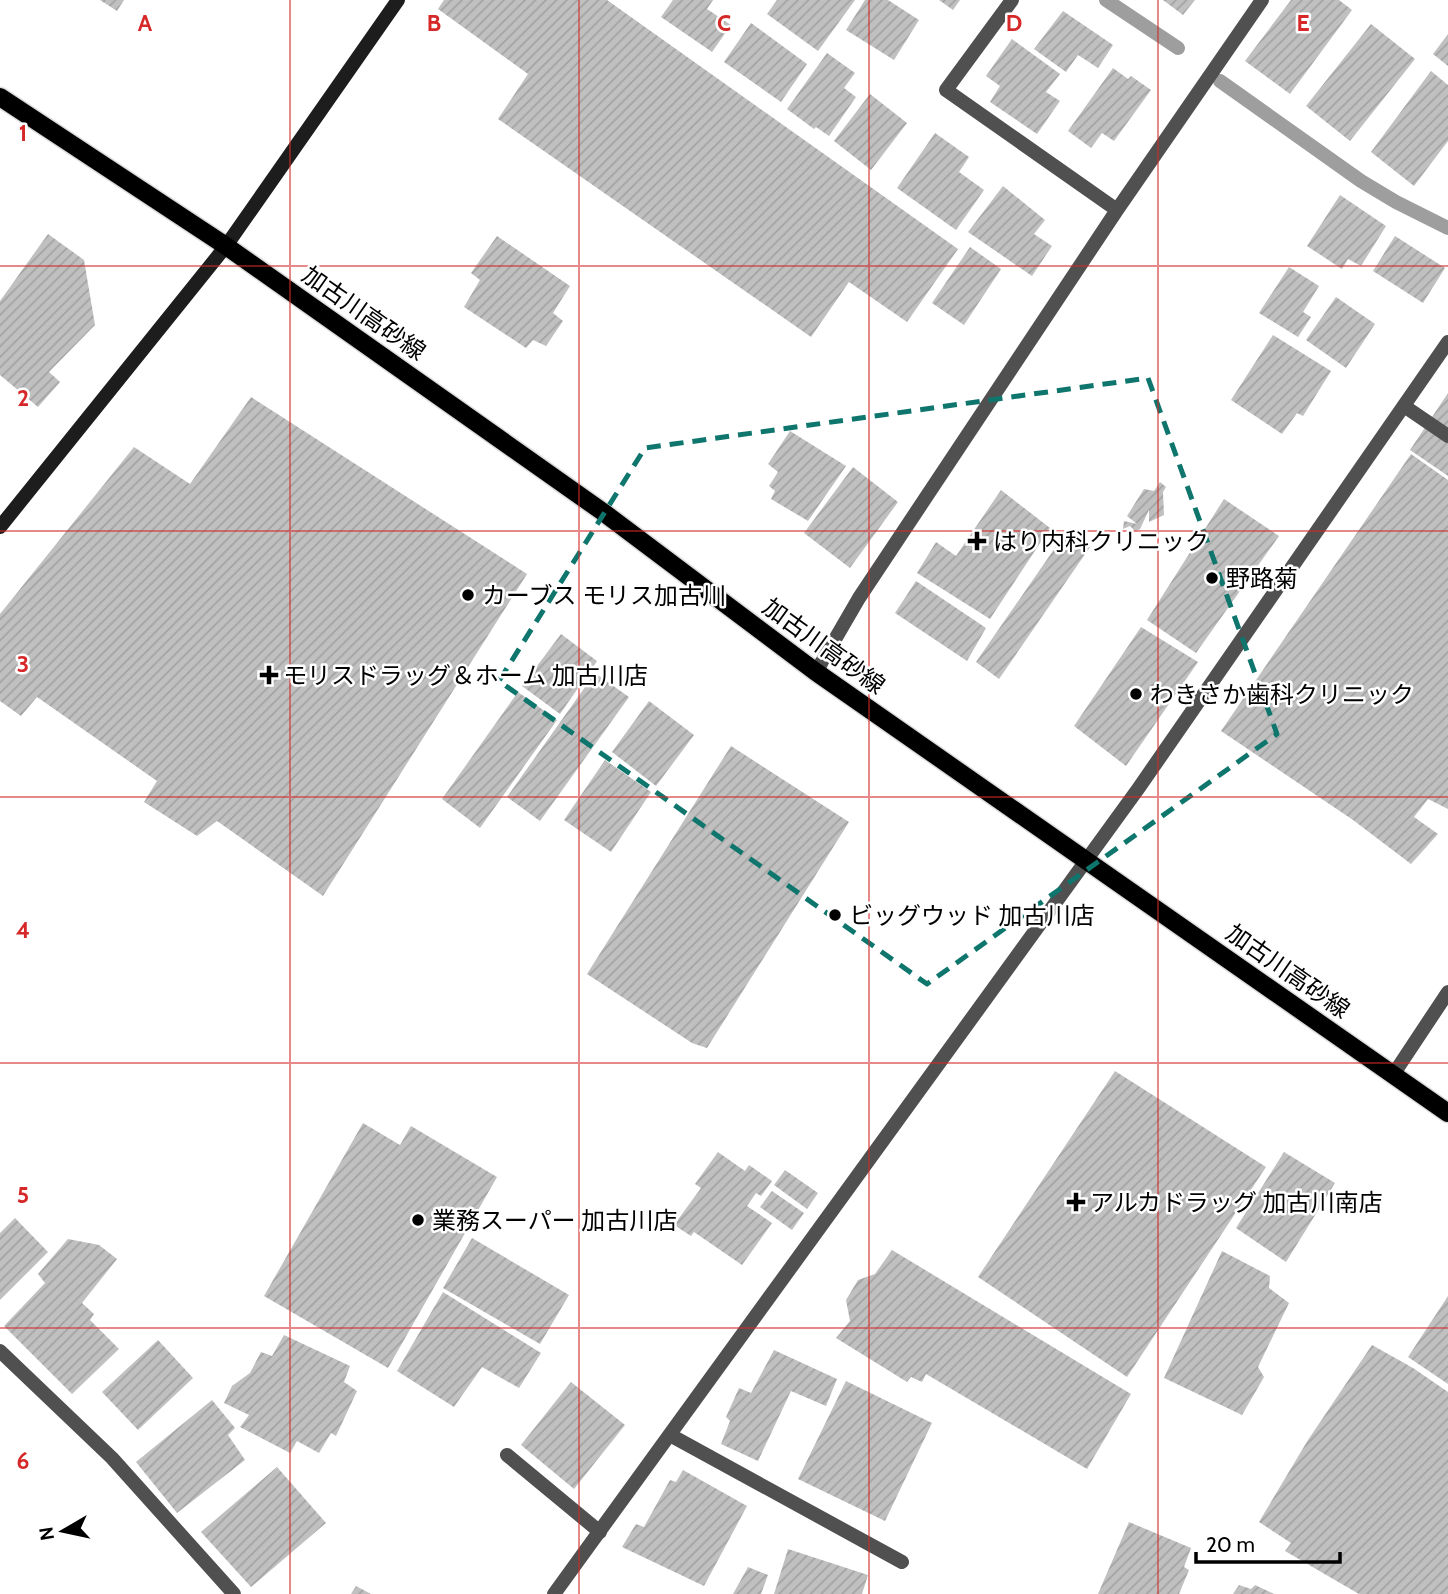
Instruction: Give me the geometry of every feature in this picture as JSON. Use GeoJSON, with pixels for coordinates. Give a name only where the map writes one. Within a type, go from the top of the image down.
{"type":"FeatureCollection","features":[{"type":"Feature","properties":{"kind":"main road","name":"加古川高砂線"},"geometry":{"type":"LineString","coordinates":[[0,97],[226,246],[603,512],[816,671],[1448,1113]]}},
{"type":"Feature","properties":{"kind":"street"},"geometry":{"type":"LineString","coordinates":[[0,527],[226,246],[398,0]]}},
{"type":"Feature","properties":{"kind":"street"},"geometry":{"type":"LineString","coordinates":[[1012,0],[946,90],[1117,210]]}},
{"type":"Feature","properties":{"kind":"street"},"geometry":{"type":"LineString","coordinates":[[816,671],[859,598],[1117,210],[1262,0]]}},
{"type":"Feature","properties":{"kind":"street"},"geometry":{"type":"LineString","coordinates":[[554,1594],[1086,861],[1448,342]]}},
{"type":"Feature","properties":{"kind":"street"},"geometry":{"type":"LineString","coordinates":[[1404,406],[1448,436]]}},
{"type":"Feature","properties":{"kind":"street"},"geometry":{"type":"LineString","coordinates":[[1393,1074],[1448,992]]}},
{"type":"Feature","properties":{"kind":"street"},"geometry":{"type":"LineString","coordinates":[[0,1351],[112,1458],[234,1594]]}},
{"type":"Feature","properties":{"kind":"street"},"geometry":{"type":"LineString","coordinates":[[670,1435],[902,1562]]}},
{"type":"Feature","properties":{"kind":"street"},"geometry":{"type":"LineString","coordinates":[[507,1455],[600,1532]]}},
{"type":"Feature","properties":{"kind":"highlighted area"},"geometry":{"type":"Polygon","coordinates":[[[1148,378],[1277,734],[927,984],[499,681],[645,448],[1148,378]]]}},
{"type":"Feature","properties":{"kind":"building"},"geometry":{"type":"Polygon","coordinates":[[[100,0],[124,0],[117,11],[100,0]]]}},
{"type":"Feature","properties":{"kind":"building"},"geometry":{"type":"Polygon","coordinates":[[[444,0],[607,0],[958,249],[907,322],[849,282],[811,337],[498,119],[528,74],[438,9],[444,0]]]}},
{"type":"Feature","properties":{"kind":"building"},"geometry":{"type":"Polygon","coordinates":[[[673,0],[713,0],[707,9],[731,25],[712,52],[661,17],[673,0]]]}},
{"type":"Feature","properties":{"kind":"building"},"geometry":{"type":"Polygon","coordinates":[[[777,0],[855,0],[818,51],[767,14],[777,0]]]}},
{"type":"Feature","properties":{"kind":"building"},"geometry":{"type":"Polygon","coordinates":[[[865,0],[888,0],[919,20],[894,60],[846,30],[865,0]]]}},
{"type":"Feature","properties":{"kind":"building"},"geometry":{"type":"Polygon","coordinates":[[[939,0],[960,0],[953,10],[939,0]]]}},
{"type":"Feature","properties":{"kind":"building"},"geometry":{"type":"Polygon","coordinates":[[[1163,0],[1195,0],[1183,15],[1163,0]]]}},
{"type":"Feature","properties":{"kind":"building"},"geometry":{"type":"Polygon","coordinates":[[[1291,0],[1339,0],[1352,10],[1290,94],[1245,61],[1291,0]]]}},
{"type":"Feature","properties":{"kind":"building"},"geometry":{"type":"Polygon","coordinates":[[[1063,11],[1113,45],[1098,68],[1078,55],[1066,72],[1034,49],[1063,11]]]}},
{"type":"Feature","properties":{"kind":"building"},"geometry":{"type":"Polygon","coordinates":[[[751,23],[807,64],[781,102],[724,62],[751,23]]]}},
{"type":"Feature","properties":{"kind":"building"},"geometry":{"type":"Polygon","coordinates":[[[1371,24],[1415,59],[1350,141],[1306,106],[1371,24]]]}},
{"type":"Feature","properties":{"kind":"building"},"geometry":{"type":"Polygon","coordinates":[[[1448,34],[1448,66],[1433,54],[1448,34]]]}},
{"type":"Feature","properties":{"kind":"building"},"geometry":{"type":"Polygon","coordinates":[[[1012,39],[1060,74],[1046,92],[1060,101],[1037,134],[990,102],[1000,86],[986,76],[1012,39]]]}},
{"type":"Feature","properties":{"kind":"building"},"geometry":{"type":"Polygon","coordinates":[[[827,53],[855,73],[844,88],[856,97],[829,136],[816,127],[814,129],[787,109],[827,53]]]}},
{"type":"Feature","properties":{"kind":"building"},"geometry":{"type":"Polygon","coordinates":[[[1113,68],[1151,90],[1114,141],[1102,133],[1091,148],[1068,131],[1113,68]]]}},
{"type":"Feature","properties":{"kind":"building"},"geometry":{"type":"Polygon","coordinates":[[[1431,71],[1448,85],[1448,141],[1414,186],[1371,152],[1431,71]]]}},
{"type":"Feature","properties":{"kind":"building"},"geometry":{"type":"Polygon","coordinates":[[[870,94],[907,123],[871,170],[834,141],[870,94]]]}},
{"type":"Feature","properties":{"kind":"building"},"geometry":{"type":"Polygon","coordinates":[[[935,133],[969,157],[959,172],[984,190],[956,230],[897,188],[935,133]]]}},
{"type":"Feature","properties":{"kind":"building"},"geometry":{"type":"Polygon","coordinates":[[[1003,186],[1045,220],[1034,234],[1052,246],[1032,276],[968,232],[1003,186]]]}},
{"type":"Feature","properties":{"kind":"building"},"geometry":{"type":"Polygon","coordinates":[[[1340,195],[1386,226],[1361,266],[1348,259],[1342,269],[1307,246],[1340,195]]]}},
{"type":"Feature","properties":{"kind":"building"},"geometry":{"type":"Polygon","coordinates":[[[48,234],[84,260],[95,325],[49,372],[60,382],[38,407],[0,375],[0,301],[48,234]]]}},
{"type":"Feature","properties":{"kind":"building"},"geometry":{"type":"Polygon","coordinates":[[[497,236],[570,286],[553,313],[563,321],[546,346],[533,340],[526,348],[464,307],[480,280],[471,273],[497,236]]]}},
{"type":"Feature","properties":{"kind":"building"},"geometry":{"type":"Polygon","coordinates":[[[1395,236],[1445,268],[1423,303],[1373,271],[1395,236]]]}},
{"type":"Feature","properties":{"kind":"building"},"geometry":{"type":"Polygon","coordinates":[[[970,247],[1001,269],[964,325],[932,303],[970,247]]]}},
{"type":"Feature","properties":{"kind":"building"},"geometry":{"type":"Polygon","coordinates":[[[1289,267],[1319,286],[1303,312],[1311,317],[1298,337],[1259,313],[1289,267]]]}},
{"type":"Feature","properties":{"kind":"building"},"geometry":{"type":"Polygon","coordinates":[[[1336,297],[1375,324],[1346,368],[1306,340],[1336,297]]]}},
{"type":"Feature","properties":{"kind":"building"},"geometry":{"type":"Polygon","coordinates":[[[1273,335],[1331,371],[1303,416],[1297,413],[1282,434],[1231,400],[1273,335]]]}},
{"type":"Feature","properties":{"kind":"building"},"geometry":{"type":"Polygon","coordinates":[[[1448,393],[1448,476],[1410,450],[1448,393]]]}},
{"type":"Feature","properties":{"kind":"building"},"geometry":{"type":"Polygon","coordinates":[[[251,397],[527,574],[323,896],[217,821],[197,836],[144,802],[157,781],[37,697],[21,716],[0,701],[0,614],[134,447],[190,484],[251,397]]]}},
{"type":"Feature","properties":{"kind":"building"},"geometry":{"type":"Polygon","coordinates":[[[790,431],[846,466],[808,521],[771,499],[775,491],[769,486],[778,472],[768,464],[790,431]]]}},
{"type":"Feature","properties":{"kind":"building"},"geometry":{"type":"Polygon","coordinates":[[[1411,454],[1448,480],[1448,809],[1428,799],[1414,817],[1438,834],[1411,864],[1353,820],[1221,731],[1411,454]]]}},
{"type":"Feature","properties":{"kind":"building"},"geometry":{"type":"Polygon","coordinates":[[[853,467],[898,502],[850,568],[804,533],[853,467]]]}},
{"type":"Feature","properties":{"kind":"building"},"geometry":{"type":"Polygon","coordinates":[[[1160,482],[1166,487],[1163,492],[1164,515],[1149,522],[1149,510],[1140,529],[1135,531],[1130,526],[1123,529],[1124,521],[1137,524],[1127,516],[1144,489],[1154,491],[1160,482]]]}},
{"type":"Feature","properties":{"kind":"building","name":"はり内科クリニック"},"geometry":{"type":"Polygon","coordinates":[[[1001,490],[1050,528],[990,619],[917,573],[936,542],[956,556],[1001,490]]]}},
{"type":"Feature","properties":{"kind":"building","name":"野路菊"},"geometry":{"type":"Polygon","coordinates":[[[1224,499],[1279,536],[1196,653],[1147,620],[1224,499]]]}},
{"type":"Feature","properties":{"kind":"building"},"geometry":{"type":"Polygon","coordinates":[[[1066,532],[1090,547],[999,679],[976,662],[1066,532]]]}},
{"type":"Feature","properties":{"kind":"building"},"geometry":{"type":"Polygon","coordinates":[[[916,581],[986,628],[967,661],[895,613],[916,581]]]}},
{"type":"Feature","properties":{"kind":"building","name":"わきさか歯科クリニック"},"geometry":{"type":"Polygon","coordinates":[[[1141,627],[1198,662],[1126,766],[1074,726],[1141,627]]]}},
{"type":"Feature","properties":{"kind":"building"},"geometry":{"type":"Polygon","coordinates":[[[561,634],[597,661],[560,714],[522,686],[561,634]]]}},
{"type":"Feature","properties":{"kind":"building"},"geometry":{"type":"Polygon","coordinates":[[[595,673],[629,697],[540,821],[507,797],[595,673]]]}},
{"type":"Feature","properties":{"kind":"building"},"geometry":{"type":"Polygon","coordinates":[[[518,692],[557,720],[480,828],[442,799],[518,692]]]}},
{"type":"Feature","properties":{"kind":"building"},"geometry":{"type":"Polygon","coordinates":[[[649,701],[694,735],[656,786],[612,752],[649,701]]]}},
{"type":"Feature","properties":{"kind":"building"},"geometry":{"type":"Polygon","coordinates":[[[731,746],[849,822],[707,1048],[692,1043],[587,974],[731,746]]]}},
{"type":"Feature","properties":{"kind":"building"},"geometry":{"type":"Polygon","coordinates":[[[605,760],[651,792],[611,852],[564,820],[605,760]]]}},
{"type":"Feature","properties":{"kind":"building"},"geometry":{"type":"Polygon","coordinates":[[[1115,1071],[1266,1167],[1127,1377],[978,1277],[1115,1071]]]}},
{"type":"Feature","properties":{"kind":"building"},"geometry":{"type":"Polygon","coordinates":[[[363,1123],[400,1145],[411,1126],[497,1177],[388,1368],[264,1296],[363,1123]]]}},
{"type":"Feature","properties":{"kind":"building"},"geometry":{"type":"Polygon","coordinates":[[[718,1152],[745,1171],[749,1165],[772,1181],[761,1196],[756,1193],[747,1206],[772,1223],[742,1265],[694,1232],[691,1236],[674,1225],[701,1188],[695,1184],[718,1152]]]}},
{"type":"Feature","properties":{"kind":"building"},"geometry":{"type":"Polygon","coordinates":[[[1284,1152],[1335,1183],[1286,1262],[1236,1228],[1284,1152]]]}},
{"type":"Feature","properties":{"kind":"building"},"geometry":{"type":"Polygon","coordinates":[[[785,1170],[818,1193],[807,1209],[774,1185],[785,1170]]]}},
{"type":"Feature","properties":{"kind":"building"},"geometry":{"type":"Polygon","coordinates":[[[772,1191],[804,1213],[792,1230],[760,1207],[772,1191]]]}},
{"type":"Feature","properties":{"kind":"building"},"geometry":{"type":"Polygon","coordinates":[[[15,1218],[48,1252],[0,1300],[0,1233],[15,1218]]]}},
{"type":"Feature","properties":{"kind":"building"},"geometry":{"type":"Polygon","coordinates":[[[472,1238],[569,1295],[540,1344],[443,1288],[472,1238]]]}},
{"type":"Feature","properties":{"kind":"building"},"geometry":{"type":"Polygon","coordinates":[[[68,1239],[99,1245],[117,1259],[82,1303],[94,1314],[90,1320],[119,1349],[72,1394],[4,1326],[45,1283],[38,1274],[68,1239]]]}},
{"type":"Feature","properties":{"kind":"building"},"geometry":{"type":"Polygon","coordinates":[[[892,1250],[1131,1394],[1087,1469],[926,1374],[922,1382],[911,1377],[907,1382],[836,1338],[850,1321],[846,1300],[858,1280],[875,1274],[892,1250]]]}},
{"type":"Feature","properties":{"kind":"building"},"geometry":{"type":"Polygon","coordinates":[[[1222,1251],[1270,1276],[1269,1288],[1289,1303],[1258,1367],[1264,1377],[1242,1415],[1164,1378],[1222,1251]]]}},
{"type":"Feature","properties":{"kind":"building"},"geometry":{"type":"Polygon","coordinates":[[[443,1292],[541,1353],[519,1388],[482,1367],[454,1407],[397,1371],[443,1292]]]}},
{"type":"Feature","properties":{"kind":"building"},"geometry":{"type":"Polygon","coordinates":[[[1448,1296],[1448,1384],[1408,1357],[1448,1296]]]}},
{"type":"Feature","properties":{"kind":"building"},"geometry":{"type":"Polygon","coordinates":[[[284,1335],[350,1366],[344,1382],[357,1391],[336,1436],[331,1433],[319,1453],[297,1441],[290,1453],[240,1427],[249,1415],[224,1403],[232,1386],[250,1373],[261,1352],[272,1356],[284,1335]]]}},
{"type":"Feature","properties":{"kind":"building"},"geometry":{"type":"Polygon","coordinates":[[[158,1340],[193,1378],[138,1430],[102,1392],[158,1340]]]}},
{"type":"Feature","properties":{"kind":"building"},"geometry":{"type":"Polygon","coordinates":[[[1372,1345],[1448,1392],[1448,1594],[1359,1594],[1285,1551],[1291,1543],[1259,1522],[1308,1440],[1372,1345]]]}},
{"type":"Feature","properties":{"kind":"building"},"geometry":{"type":"Polygon","coordinates":[[[774,1350],[837,1379],[826,1406],[791,1391],[758,1461],[721,1444],[730,1421],[726,1417],[739,1388],[751,1393],[774,1350]]]}},
{"type":"Feature","properties":{"kind":"building"},"geometry":{"type":"Polygon","coordinates":[[[846,1381],[932,1423],[885,1521],[798,1479],[846,1381]]]}},
{"type":"Feature","properties":{"kind":"building"},"geometry":{"type":"Polygon","coordinates":[[[571,1382],[625,1425],[574,1489],[521,1445],[571,1382]]]}},
{"type":"Feature","properties":{"kind":"building"},"geometry":{"type":"Polygon","coordinates":[[[212,1400],[235,1428],[228,1435],[245,1460],[177,1513],[136,1462],[212,1400]]]}},
{"type":"Feature","properties":{"kind":"building"},"geometry":{"type":"Polygon","coordinates":[[[277,1467],[326,1523],[251,1587],[201,1532],[277,1467]]]}},
{"type":"Feature","properties":{"kind":"building"},"geometry":{"type":"Polygon","coordinates":[[[683,1470],[747,1506],[704,1586],[622,1547],[636,1524],[644,1527],[670,1480],[676,1482],[683,1470]]]}},
{"type":"Feature","properties":{"kind":"building"},"geometry":{"type":"Polygon","coordinates":[[[1129,1522],[1191,1548],[1184,1567],[1189,1570],[1179,1594],[1098,1594],[1129,1522]]]}},
{"type":"Feature","properties":{"kind":"building"},"geometry":{"type":"Polygon","coordinates":[[[788,1549],[868,1575],[862,1594],[774,1594],[788,1549]]]}},
{"type":"Feature","properties":{"kind":"building"},"geometry":{"type":"Polygon","coordinates":[[[748,1567],[768,1575],[761,1594],[733,1594],[748,1567]]]}},
{"type":"Feature","properties":{"kind":"building"},"geometry":{"type":"Polygon","coordinates":[[[1239,1585],[1251,1589],[1255,1585],[1274,1594],[1233,1594],[1239,1585]]]}},
{"type":"Feature","properties":{"kind":"building"},"geometry":{"type":"Polygon","coordinates":[[[356,1586],[371,1594],[351,1594],[356,1586]]]}},
{"type":"Feature","properties":{"kind":"waterway"},"geometry":{"type":"LineString","coordinates":[[1106,0],[1178,48]]}},
{"type":"Feature","properties":{"kind":"waterway"},"geometry":{"type":"LineString","coordinates":[[1220,81],[1361,181],[1448,228]]}},
{"type":"Feature","properties":{"kind":"place","name":"はり内科クリニック"},"geometry":{"type":"Point","coordinates":[977,541]}},
{"type":"Feature","properties":{"kind":"place","name":"野路菊"},"geometry":{"type":"Point","coordinates":[1212,578]}},
{"type":"Feature","properties":{"kind":"place","name":"カーブス モリス加古川"},"geometry":{"type":"Point","coordinates":[468,595]}},
{"type":"Feature","properties":{"kind":"place","name":"モリスドラッグ＆ホーム 加古川店"},"geometry":{"type":"Point","coordinates":[269,675]}},
{"type":"Feature","properties":{"kind":"place","name":"わきさか歯科クリニック"},"geometry":{"type":"Point","coordinates":[1136,694]}},
{"type":"Feature","properties":{"kind":"place","name":"ビッグウッド 加古川店"},"geometry":{"type":"Point","coordinates":[835,915]}},
{"type":"Feature","properties":{"kind":"place","name":"アルカドラッグ 加古川南店"},"geometry":{"type":"Point","coordinates":[1076,1202]}},
{"type":"Feature","properties":{"kind":"place","name":"業務スーパー 加古川店"},"geometry":{"type":"Point","coordinates":[418,1220]}}]}
